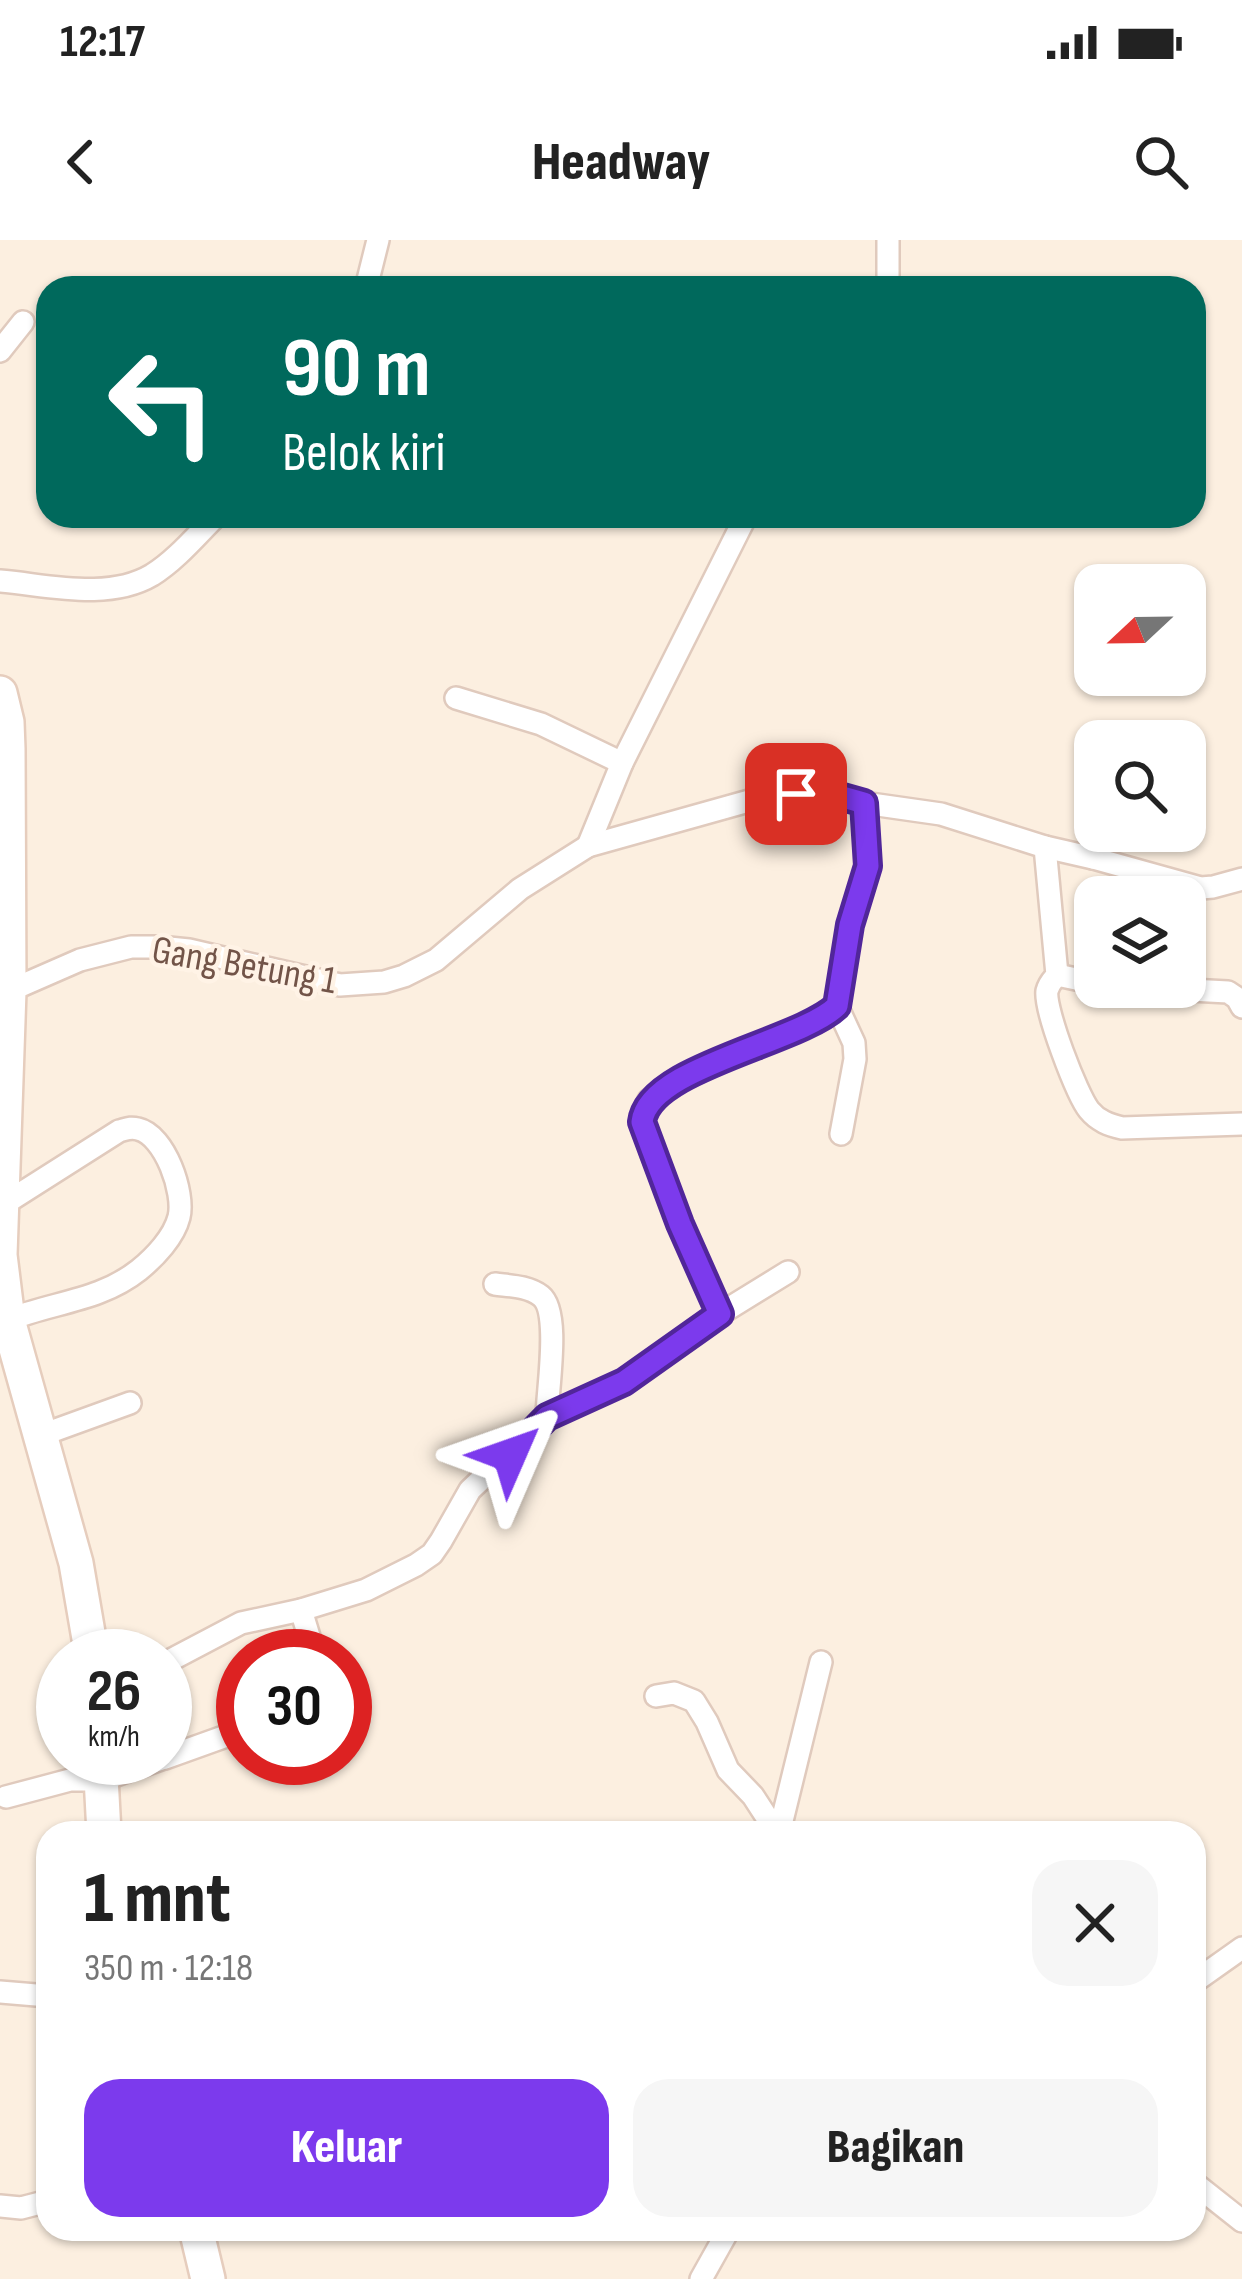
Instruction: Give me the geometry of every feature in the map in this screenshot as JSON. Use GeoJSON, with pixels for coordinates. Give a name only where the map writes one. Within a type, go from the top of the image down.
{"type":"FeatureCollection","features":[{"type":"Feature","properties":{"kind":"main road"},"geometry":{"type":"LineString","coordinates":[[0,693],[8,749],[0,1255],[4,1317],[76,1563],[87,1629]]}},
{"type":"Feature","properties":{"kind":"main road"},"geometry":{"type":"LineString","coordinates":[[102,1785],[103,1821]]}},
{"type":"Feature","properties":{"kind":"main road"},"geometry":{"type":"LineString","coordinates":[[199,2241],[208,2279]]}},
{"type":"Feature","properties":{"kind":"street"},"geometry":{"type":"LineString","coordinates":[[369,276],[378,240]]}},
{"type":"Feature","properties":{"kind":"street"},"geometry":{"type":"LineString","coordinates":[[888,240],[888,276]]}},
{"type":"Feature","properties":{"kind":"street"},"geometry":{"type":"LineString","coordinates":[[0,350],[23,322]]}},
{"type":"Feature","properties":{"kind":"street"},"geometry":{"type":"LineString","coordinates":[[0,581],[99,590],[127,585],[153,574],[203,528]]}},
{"type":"Feature","properties":{"kind":"street"},"geometry":{"type":"LineString","coordinates":[[588,846],[622,763],[740,528]]}},
{"type":"Feature","properties":{"kind":"street"},"geometry":{"type":"LineString","coordinates":[[456,698],[541,724],[622,763]]}},
{"type":"Feature","properties":{"kind":"street","name":"Gang Betung 1"},"geometry":{"type":"LineString","coordinates":[[4,991],[80,960],[131,947],[159,946],[340,986],[384,982],[436,960],[505,900],[588,846],[756,799],[796,794],[832,794],[941,814],[1201,888],[1242,879]]}},
{"type":"Feature","properties":{"kind":"street"},"geometry":{"type":"LineString","coordinates":[[841,1134],[855,1059],[854,1043],[837,1006],[850,925],[868,866],[864,803]]}},
{"type":"Feature","properties":{"kind":"street"},"geometry":{"type":"LineString","coordinates":[[1045,847],[1057,975],[1048,990],[1048,1004],[1083,1101],[1096,1117],[1122,1128],[1242,1124]]}},
{"type":"Feature","properties":{"kind":"street"},"geometry":{"type":"LineString","coordinates":[[1093,858],[1095,852]]}},
{"type":"Feature","properties":{"kind":"street"},"geometry":{"type":"LineString","coordinates":[[1057,975],[1074,979]]}},
{"type":"Feature","properties":{"kind":"street"},"geometry":{"type":"LineString","coordinates":[[1206,991],[1228,992],[1242,1007]]}},
{"type":"Feature","properties":{"kind":"street"},"geometry":{"type":"LineString","coordinates":[[720,1314],[666,1189],[643,1113],[649,1100],[666,1087],[814,1023],[837,1006]]}},
{"type":"Feature","properties":{"kind":"street"},"geometry":{"type":"LineString","coordinates":[[1,1206],[129,1128],[144,1130],[165,1154],[180,1201],[172,1233],[121,1283],[79,1301],[4,1317]]}},
{"type":"Feature","properties":{"kind":"street"},"geometry":{"type":"LineString","coordinates":[[192,1649],[241,1623],[301,1610],[401,1575],[432,1554],[470,1490],[547,1417],[624,1382],[788,1272]]}},
{"type":"Feature","properties":{"kind":"street"},"geometry":{"type":"LineString","coordinates":[[495,1284],[526,1288],[547,1303],[551,1332],[547,1417]]}},
{"type":"Feature","properties":{"kind":"street"},"geometry":{"type":"LineString","coordinates":[[39,1436],[130,1402]]}},
{"type":"Feature","properties":{"kind":"street"},"geometry":{"type":"LineString","coordinates":[[301,1610],[307,1629]]}},
{"type":"Feature","properties":{"kind":"street"},"geometry":{"type":"LineString","coordinates":[[781,1821],[821,1662]]}},
{"type":"Feature","properties":{"kind":"street"},"geometry":{"type":"LineString","coordinates":[[656,1696],[674,1693],[694,1701],[728,1770],[770,1821]]}},
{"type":"Feature","properties":{"kind":"street"},"geometry":{"type":"LineString","coordinates":[[6,1797],[51,1785]]}},
{"type":"Feature","properties":{"kind":"street"},"geometry":{"type":"LineString","coordinates":[[1206,1974],[1242,1948]]}},
{"type":"Feature","properties":{"kind":"street"},"geometry":{"type":"LineString","coordinates":[[0,1992],[36,1995]]}},
{"type":"Feature","properties":{"kind":"street"},"geometry":{"type":"LineString","coordinates":[[1206,2192],[1242,2221]]}},
{"type":"Feature","properties":{"kind":"street"},"geometry":{"type":"LineString","coordinates":[[0,2206],[36,2204]]}},
{"type":"Feature","properties":{"kind":"street"},"geometry":{"type":"LineString","coordinates":[[701,2279],[722,2241]]}},
{"type":"Feature","properties":{"kind":"route"},"geometry":{"type":"LineString","coordinates":[[510,1455],[547,1417],[624,1382],[720,1314],[652,1154],[643,1113],[649,1100],[666,1087],[814,1023],[837,1006],[850,925],[868,866],[864,803],[832,794],[796,794]]}}]}
